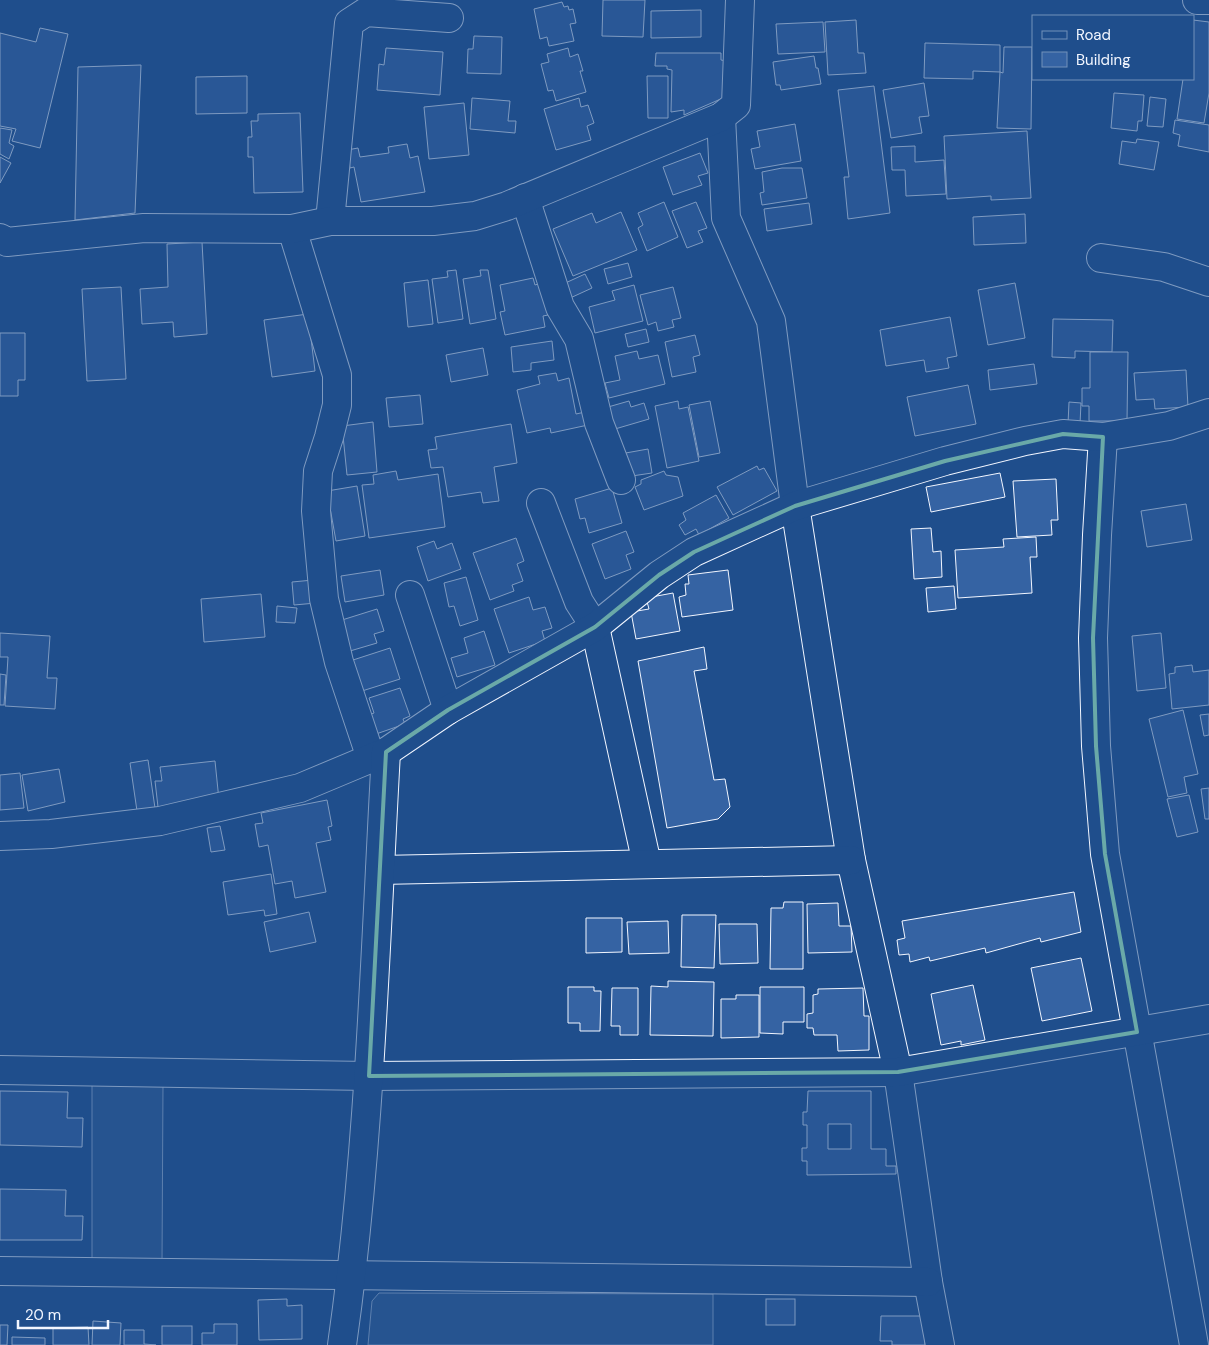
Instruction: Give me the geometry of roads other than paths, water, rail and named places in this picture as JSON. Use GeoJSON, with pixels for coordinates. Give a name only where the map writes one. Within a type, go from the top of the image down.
{"type":"FeatureCollection","features":[{"type":"Feature","properties":{"kind":"street"},"geometry":{"type":"LineString","coordinates":[[0,238],[6,242],[144,228],[292,229],[330,221],[433,221],[475,216],[525,198],[721,117],[736,104],[740,0]]}},
{"type":"Feature","properties":{"kind":"street"},"geometry":{"type":"LineString","coordinates":[[1197,0],[1209,0]]}},
{"type":"Feature","properties":{"kind":"street"},"geometry":{"type":"LineString","coordinates":[[330,221],[349,23],[366,12],[449,18]]}},
{"type":"Feature","properties":{"kind":"street"},"geometry":{"type":"LineString","coordinates":[[721,117],[726,218],[771,321],[795,506],[851,860],[898,1072],[928,1282],[940,1345]]}},
{"type":"Feature","properties":{"kind":"street"},"geometry":{"type":"LineString","coordinates":[[525,198],[560,307],[579,340],[599,422],[621,480]]}},
{"type":"Feature","properties":{"kind":"street"},"geometry":{"type":"LineString","coordinates":[[292,229],[337,375],[337,405],[318,471],[316,511],[324,599],[339,662],[378,755],[380,870],[368,1076],[352,1276],[342,1345]]}},
{"type":"Feature","properties":{"kind":"street"},"geometry":{"type":"LineString","coordinates":[[1101,258],[1164,267],[1209,282]]}},
{"type":"Feature","properties":{"kind":"street"},"geometry":{"type":"LineString","coordinates":[[0,836],[51,834],[160,821],[300,788],[378,755],[448,710],[595,628],[659,575],[694,552],[795,506],[945,461],[1025,441],[1063,434],[1103,437],[1169,426],[1209,413]]}},
{"type":"Feature","properties":{"kind":"street"},"geometry":{"type":"LineString","coordinates":[[1103,437],[1097,535],[1094,638],[1096,746],[1106,854],[1194,1345]]}},
{"type":"Feature","properties":{"kind":"street"},"geometry":{"type":"LineString","coordinates":[[541,503],[579,602],[595,628],[647,864]]}},
{"type":"Feature","properties":{"kind":"street"},"geometry":{"type":"LineString","coordinates":[[410,595],[448,710]]}},
{"type":"Feature","properties":{"kind":"street"},"geometry":{"type":"LineString","coordinates":[[380,870],[851,860]]}},
{"type":"Feature","properties":{"kind":"street"},"geometry":{"type":"LineString","coordinates":[[0,1070],[368,1076],[898,1072],[1209,1019]]}},
{"type":"Feature","properties":{"kind":"street"},"geometry":{"type":"LineString","coordinates":[[0,1271],[928,1282]]}}]}
